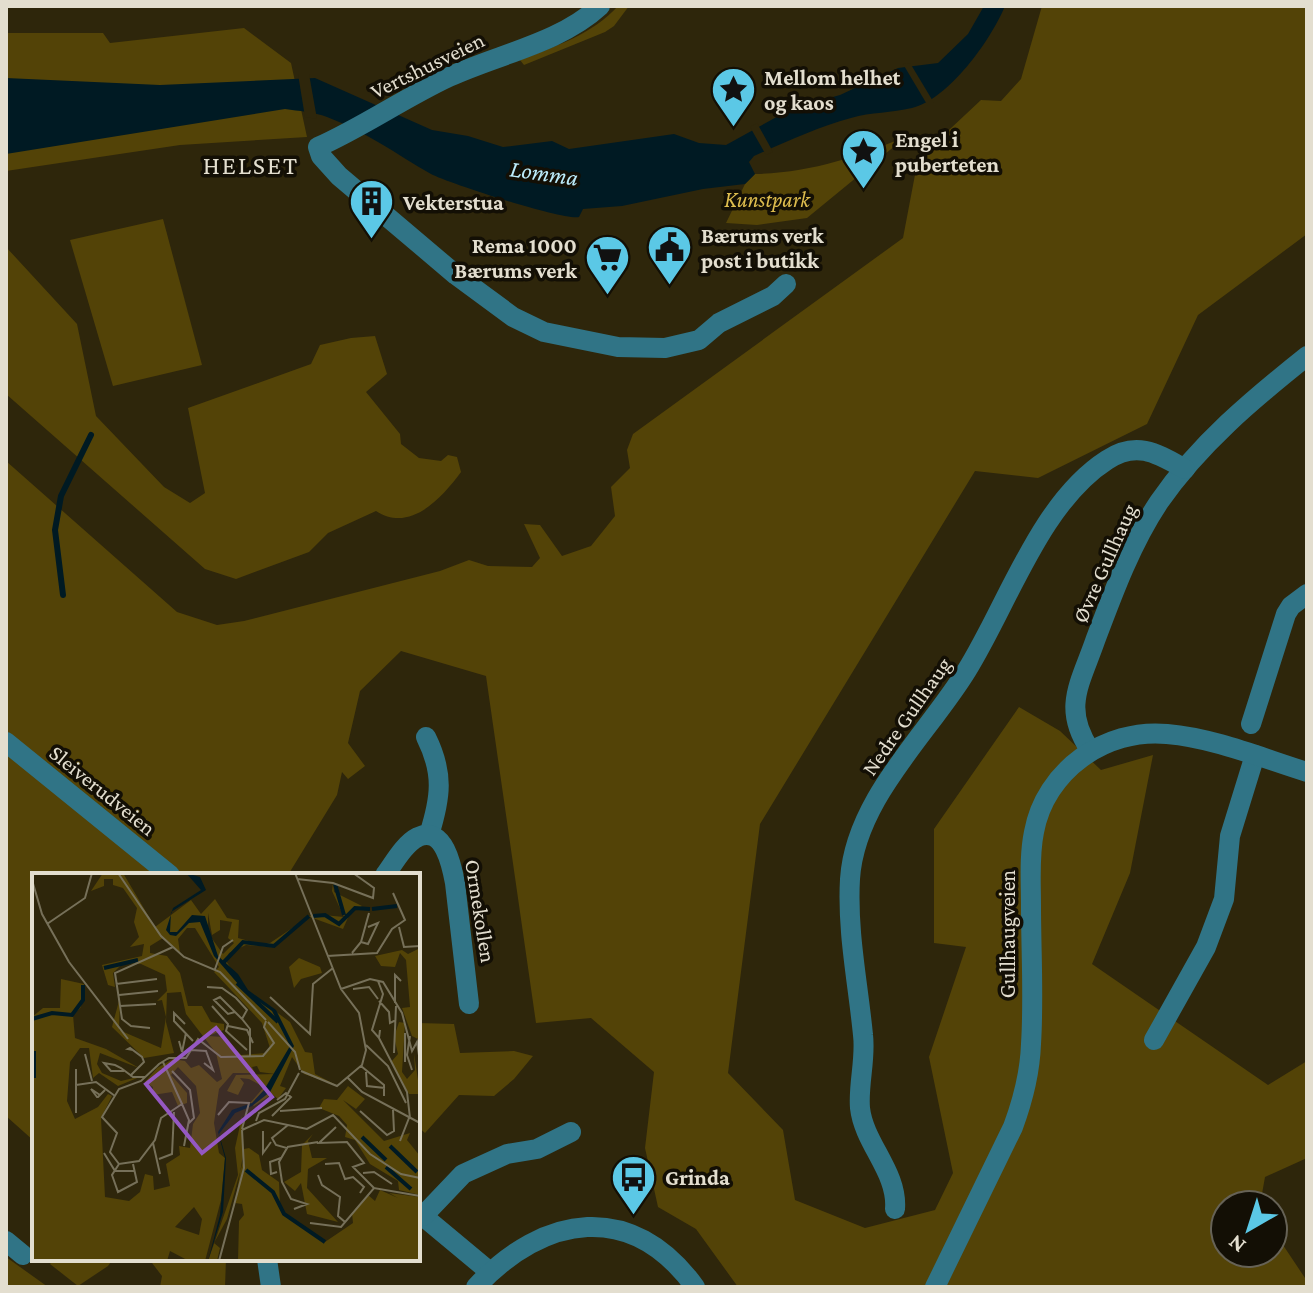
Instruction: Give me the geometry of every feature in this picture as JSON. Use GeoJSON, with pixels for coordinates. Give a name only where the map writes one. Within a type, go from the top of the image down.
{"type":"FeatureCollection","features":[{"type":"Feature","properties":{"kind":"street","name":"Vertshusveien"},"geometry":{"type":"LineString","coordinates":[[600,6],[588,18],[564,31],[475,65],[394,106],[318,147],[321,156],[339,176],[456,275],[513,317],[544,332],[618,347],[665,348],[699,340],[719,323],[773,296],[786,284]]}},
{"type":"Feature","properties":{"kind":"street","name":"Øvre Gullhaug"},"geometry":{"type":"LineString","coordinates":[[1090,750],[1075,723],[1078,689],[1130,554],[1160,501],[1185,469],[1253,399],[1307,356]]}},
{"type":"Feature","properties":{"kind":"street","name":"Nedre Gullhaug"},"geometry":{"type":"LineString","coordinates":[[895,1209],[896,1195],[867,1132],[860,1109],[864,1039],[851,942],[850,876],[865,824],[898,764],[942,709],[968,669],[1054,514],[1087,476],[1109,458],[1132,449],[1153,451],[1185,469]]}},
{"type":"Feature","properties":{"kind":"street"},"geometry":{"type":"LineString","coordinates":[[1251,724],[1286,614],[1307,594]]}},
{"type":"Feature","properties":{"kind":"street","name":"Gullhaugveien"},"geometry":{"type":"LineString","coordinates":[[935,1287],[1013,1127],[1022,1102],[1031,1044],[1030,860],[1034,831],[1058,780],[1090,750],[1112,740],[1138,734],[1166,733],[1255,755],[1307,772]]}},
{"type":"Feature","properties":{"kind":"street"},"geometry":{"type":"LineString","coordinates":[[387,873],[416,838],[429,835],[436,814],[439,767],[426,737]]}},
{"type":"Feature","properties":{"kind":"street","name":"Sleiverudveien"},"geometry":{"type":"LineString","coordinates":[[11,746],[168,873]]}},
{"type":"Feature","properties":{"kind":"street"},"geometry":{"type":"LineString","coordinates":[[1154,1040],[1206,947],[1224,899],[1230,836],[1255,755]]}},
{"type":"Feature","properties":{"kind":"street","name":"Ormekollen"},"geometry":{"type":"LineString","coordinates":[[429,835],[445,849],[452,864],[469,1004]]}},
{"type":"Feature","properties":{"kind":"street"},"geometry":{"type":"LineString","coordinates":[[571,1132],[537,1149],[507,1154],[472,1168],[421,1214],[483,1279],[523,1246],[558,1232],[582,1227],[610,1229],[635,1236],[665,1252],[695,1287]]}},
{"type":"Feature","properties":{"kind":"street"},"geometry":{"type":"LineString","coordinates":[[6,1241],[23,1255]]}},
{"type":"Feature","properties":{"kind":"street"},"geometry":{"type":"LineString","coordinates":[[267,1261],[271,1287]]}},
{"type":"Feature","properties":{"kind":"green space"},"geometry":{"type":"Polygon","coordinates":[[[618,6],[629,6],[614,26],[605,32],[524,65],[520,60],[585,32],[618,6]]]}},
{"type":"Feature","properties":{"kind":"green space"},"geometry":{"type":"Polygon","coordinates":[[[1042,6],[1307,6],[1307,234],[1198,315],[1147,424],[1038,478],[975,471],[760,824],[728,1073],[783,1130],[795,1200],[865,1228],[935,1210],[953,1173],[929,1057],[966,947],[934,943],[934,829],[1019,707],[1060,731],[1101,770],[1153,755],[1130,873],[1092,964],[1268,1085],[1307,1061],[1307,1158],[1265,1177],[1263,1189],[1209,1189],[1209,1269],[1289,1269],[1289,1254],[1307,1281],[1307,1287],[738,1287],[696,1229],[658,1207],[645,1148],[654,1072],[591,1018],[536,1023],[486,676],[401,651],[360,691],[348,743],[365,766],[348,779],[342,772],[337,795],[289,873],[32,873],[32,1139],[6,1116],[6,461],[177,612],[217,625],[244,621],[440,571],[469,560],[488,566],[532,567],[540,558],[524,524],[540,525],[562,556],[591,546],[615,516],[611,487],[630,468],[627,450],[633,434],[903,238],[918,159],[981,100],[1001,101],[1021,79],[1042,6]]]}},
{"type":"Feature","properties":{"kind":"green space"},"geometry":{"type":"Polygon","coordinates":[[[244,28],[291,63],[307,137],[180,145],[6,171],[6,33],[103,33],[110,43],[244,28]]]}},
{"type":"Feature","properties":{"kind":"green space","name":"Kunstpark"},"geometry":{"type":"Polygon","coordinates":[[[907,136],[807,218],[757,225],[726,223],[745,184],[755,174],[795,171],[833,162],[907,136]]]}},
{"type":"Feature","properties":{"kind":"green space"},"geometry":{"type":"Polygon","coordinates":[[[163,219],[202,365],[113,386],[70,240],[163,219]]]}},
{"type":"Feature","properties":{"kind":"green space"},"geometry":{"type":"Polygon","coordinates":[[[6,247],[77,324],[96,416],[164,487],[190,503],[205,493],[188,408],[311,364],[320,345],[351,338],[375,336],[387,374],[366,392],[400,434],[401,444],[419,458],[441,461],[448,455],[457,457],[461,472],[434,502],[413,515],[389,517],[376,511],[328,533],[309,552],[236,579],[205,569],[6,394],[6,247]]]}},
{"type":"Feature","properties":{"kind":"green space"},"geometry":{"type":"Polygon","coordinates":[[[420,1023],[454,1024],[460,1053],[514,1051],[533,1056],[514,1079],[494,1096],[459,1095],[425,1133],[420,1129],[420,1023]]]}},
{"type":"Feature","properties":{"kind":"green space"},"geometry":{"type":"Polygon","coordinates":[[[6,1257],[48,1287],[6,1287],[6,1257]]]}},
{"type":"Feature","properties":{"kind":"green space"},"geometry":{"type":"Polygon","coordinates":[[[52,1261],[112,1261],[78,1286],[50,1264],[52,1261]]]}},
{"type":"Feature","properties":{"kind":"green space"},"geometry":{"type":"Polygon","coordinates":[[[151,1261],[226,1261],[225,1287],[160,1287],[162,1276],[151,1261]]]}},
{"type":"Feature","properties":{"kind":"water","name":"Lomma"},"geometry":{"type":"Polygon","coordinates":[[[984,6],[1005,6],[990,35],[967,66],[954,81],[926,102],[912,108],[839,122],[754,156],[749,162],[755,174],[745,184],[703,189],[622,206],[583,209],[579,217],[530,208],[459,185],[431,174],[341,123],[317,114],[285,109],[6,154],[6,78],[160,85],[315,78],[432,130],[468,136],[503,147],[552,141],[569,149],[674,134],[699,143],[726,145],[793,108],[840,95],[898,68],[938,63],[968,34],[984,6]]]}},
{"type":"Feature","properties":{"kind":"pier"},"geometry":{"type":"Polygon","coordinates":[[[910,63],[934,103],[928,106],[903,64],[910,63]]]}},
{"type":"Feature","properties":{"kind":"pier"},"geometry":{"type":"Polygon","coordinates":[[[298,74],[309,74],[317,119],[305,117],[298,74]]]}},
{"type":"Feature","properties":{"kind":"pier"},"geometry":{"type":"Polygon","coordinates":[[[757,123],[773,152],[766,155],[750,127],[757,123]]]}},
{"type":"Feature","properties":{"kind":"waterway"},"geometry":{"type":"LineString","coordinates":[[63,595],[55,530],[61,496],[91,435]]}},
{"type":"Feature","properties":{"kind":"place","name":"Mellom helhet og kaos"},"geometry":{"type":"Point","coordinates":[733,129]}},
{"type":"Feature","properties":{"kind":"place","name":"Engel i puberteten"},"geometry":{"type":"Point","coordinates":[864,191]}},
{"type":"Feature","properties":{"kind":"place","name":"Vekterstua"},"geometry":{"type":"Point","coordinates":[372,241]}},
{"type":"Feature","properties":{"kind":"place","name":"Bærums verk post i butikk"},"geometry":{"type":"Point","coordinates":[670,287]}},
{"type":"Feature","properties":{"kind":"place","name":"Rema 1000 Bærums verk"},"geometry":{"type":"Point","coordinates":[608,297]}},
{"type":"Feature","properties":{"kind":"place","name":"Grinda"},"geometry":{"type":"Point","coordinates":[634,1216]}},
{"type":"Feature","properties":{"kind":"district","name":"HELSET"},"geometry":{"type":"Point","coordinates":[251,165]}}]}
